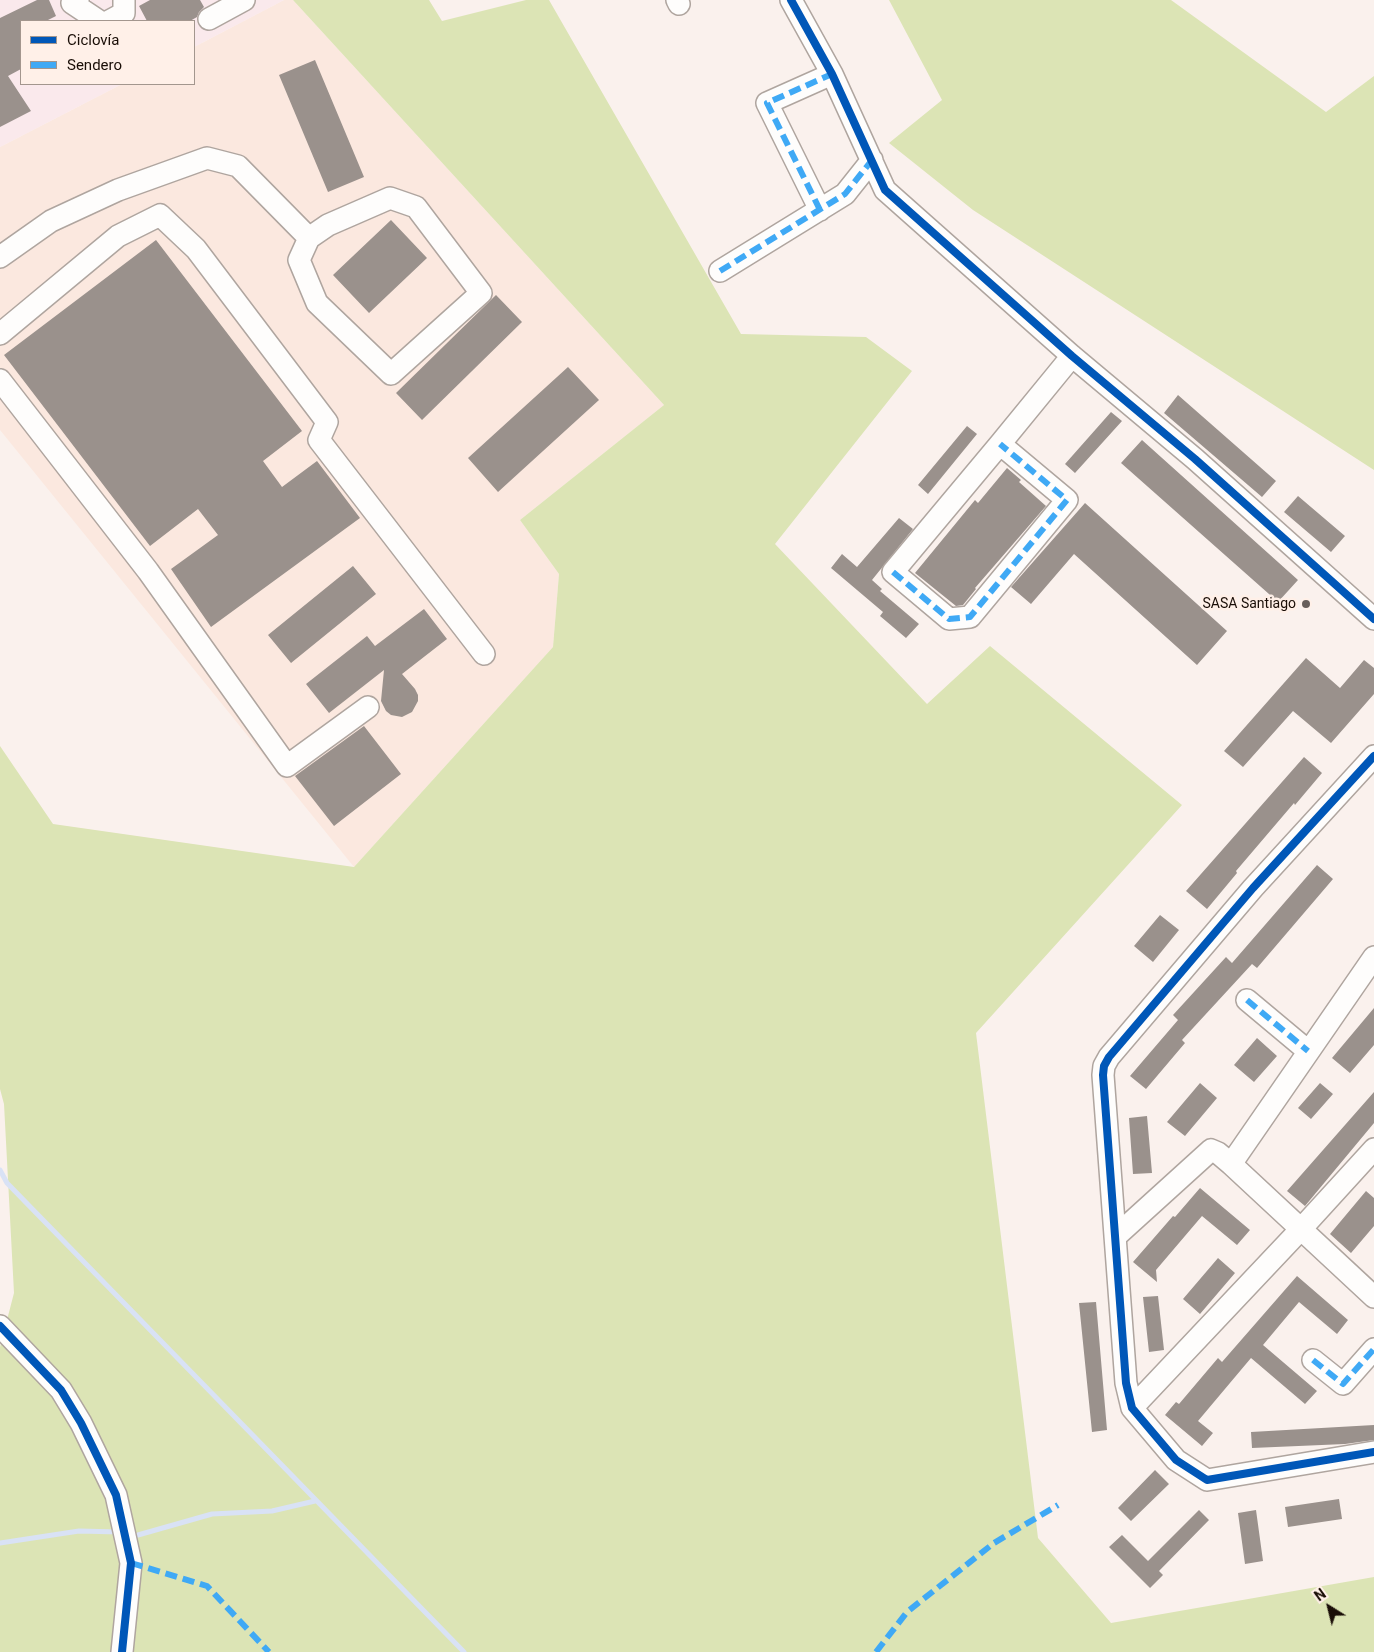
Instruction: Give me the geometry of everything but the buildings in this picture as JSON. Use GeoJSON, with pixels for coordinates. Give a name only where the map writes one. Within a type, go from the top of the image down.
{"type":"FeatureCollection","features":[{"type":"Feature","properties":{"kind":"street"},"geometry":{"type":"LineString","coordinates":[[78,0],[72,3],[98,20]]}},
{"type":"Feature","properties":{"kind":"street"},"geometry":{"type":"LineString","coordinates":[[111,20],[124,13],[124,0]]}},
{"type":"Feature","properties":{"kind":"street"},"geometry":{"type":"LineString","coordinates":[[209,19],[244,0]]}},
{"type":"Feature","properties":{"kind":"street"},"geometry":{"type":"LineString","coordinates":[[791,0],[832,74],[885,190],[1072,356],[1195,459],[1374,619]]}},
{"type":"Feature","properties":{"kind":"street"},"geometry":{"type":"LineString","coordinates":[[820,210],[768,103],[832,74]]}},
{"type":"Feature","properties":{"kind":"street"},"geometry":{"type":"LineString","coordinates":[[0,256],[50,221],[118,190],[207,158],[238,166],[308,238]]}},
{"type":"Feature","properties":{"kind":"street"},"geometry":{"type":"LineString","coordinates":[[720,271],[845,194],[872,160]]}},
{"type":"Feature","properties":{"kind":"street"},"geometry":{"type":"LineString","coordinates":[[390,198],[416,207],[481,293],[391,374],[317,303],[299,260],[308,238],[328,225],[390,198]]}},
{"type":"Feature","properties":{"kind":"street"},"geometry":{"type":"LineString","coordinates":[[0,334],[118,236],[160,215],[196,249],[327,422],[319,440],[484,654]]}},
{"type":"Feature","properties":{"kind":"street"},"geometry":{"type":"LineString","coordinates":[[1000,444],[1068,500],[970,616],[949,619],[893,572],[1072,356]]}},
{"type":"Feature","properties":{"kind":"street"},"geometry":{"type":"LineString","coordinates":[[0,380],[148,571],[287,766],[368,707]]}},
{"type":"Feature","properties":{"kind":"street"},"geometry":{"type":"LineString","coordinates":[[1374,756],[1253,888],[1109,1057],[1104,1066],[1103,1075],[1126,1383],[1132,1408],[1176,1460],[1207,1480],[1374,1452]]}},
{"type":"Feature","properties":{"kind":"street"},"geometry":{"type":"LineString","coordinates":[[1232,1164],[1308,1051],[1366,984],[1374,957]]}},
{"type":"Feature","properties":{"kind":"street"},"geometry":{"type":"LineString","coordinates":[[1247,1000],[1308,1051]]}},
{"type":"Feature","properties":{"kind":"street"},"geometry":{"type":"LineString","coordinates":[[1132,1408],[1301,1230],[1374,1149]]}},
{"type":"Feature","properties":{"kind":"street"},"geometry":{"type":"LineString","coordinates":[[1115,1237],[1211,1150],[1232,1164],[1374,1297]]}},
{"type":"Feature","properties":{"kind":"street"},"geometry":{"type":"LineString","coordinates":[[0,1326],[61,1390],[81,1424],[116,1495],[131,1562],[122,1652]]}},
{"type":"Feature","properties":{"kind":"street"},"geometry":{"type":"LineString","coordinates":[[1312,1360],[1343,1384],[1374,1350]]}},
{"type":"Feature","properties":{"kind":"shaded area"},"geometry":{"type":"Polygon","coordinates":[[[0,0],[284,0],[195,46],[195,20],[20,20],[20,85],[120,85],[0,147],[0,0]]]}},
{"type":"Feature","properties":{"kind":"shaded area"},"geometry":{"type":"Polygon","coordinates":[[[284,0],[293,0],[664,405],[520,520],[559,574],[553,647],[354,867],[0,430],[0,147],[120,85],[195,85],[195,46],[284,0]]]}},
{"type":"Feature","properties":{"kind":"green space"},"geometry":{"type":"Polygon","coordinates":[[[293,0],[429,0],[442,21],[526,0],[549,0],[741,334],[866,337],[912,371],[775,544],[927,704],[990,646],[1182,805],[976,1033],[1038,1538],[1111,1623],[1374,1577],[1374,1652],[0,1652],[0,1347],[14,1293],[4,1104],[0,1089],[0,746],[53,824],[354,867],[553,647],[559,574],[520,520],[664,405],[293,0]]]}},
{"type":"Feature","properties":{"kind":"green space"},"geometry":{"type":"Polygon","coordinates":[[[889,0],[1171,0],[1326,112],[1374,76],[1374,470],[973,210],[889,143],[942,100],[889,0]]]}},
{"type":"Feature","properties":{"kind":"waterway"},"geometry":{"type":"LineString","coordinates":[[0,1170],[7,1183],[464,1652]]}},
{"type":"Feature","properties":{"kind":"waterway"},"geometry":{"type":"LineString","coordinates":[[138,1535],[212,1514],[272,1511],[315,1501]]}},
{"type":"Feature","properties":{"kind":"waterway"},"geometry":{"type":"LineString","coordinates":[[0,1543],[79,1531],[119,1532]]}},
{"type":"Feature","properties":{"kind":"marked path"},"geometry":{"type":"LineString","coordinates":[[820,210],[767,103],[832,74]]}},
{"type":"Feature","properties":{"kind":"marked path"},"geometry":{"type":"LineString","coordinates":[[720,271],[845,194],[872,160]]}},
{"type":"Feature","properties":{"kind":"marked path"},"geometry":{"type":"LineString","coordinates":[[893,572],[949,619],[970,617],[1067,500],[1000,444]]}},
{"type":"Feature","properties":{"kind":"marked path"},"geometry":{"type":"LineString","coordinates":[[1247,1000],[1308,1051]]}},
{"type":"Feature","properties":{"kind":"marked path"},"geometry":{"type":"LineString","coordinates":[[1313,1360],[1343,1384],[1374,1349]]}},
{"type":"Feature","properties":{"kind":"marked path"},"geometry":{"type":"LineString","coordinates":[[876,1652],[907,1612],[994,1543],[1058,1505]]}},
{"type":"Feature","properties":{"kind":"marked path"},"geometry":{"type":"LineString","coordinates":[[131,1563],[207,1586],[269,1652]]}},
{"type":"Feature","properties":{"kind":"cycle path"},"geometry":{"type":"LineString","coordinates":[[791,0],[832,74],[885,190],[1072,356],[1195,459],[1374,619]]}},
{"type":"Feature","properties":{"kind":"cycle path"},"geometry":{"type":"LineString","coordinates":[[1374,756],[1253,888],[1109,1057],[1104,1066],[1103,1075],[1126,1383],[1132,1408],[1176,1460],[1207,1480],[1374,1452]]}},
{"type":"Feature","properties":{"kind":"cycle path"},"geometry":{"type":"LineString","coordinates":[[0,1326],[61,1390],[81,1423],[116,1495],[131,1563],[122,1652]]}},
{"type":"Feature","properties":{"kind":"place","name":"SASA Santiago"},"geometry":{"type":"Point","coordinates":[1306,604]}}]}
